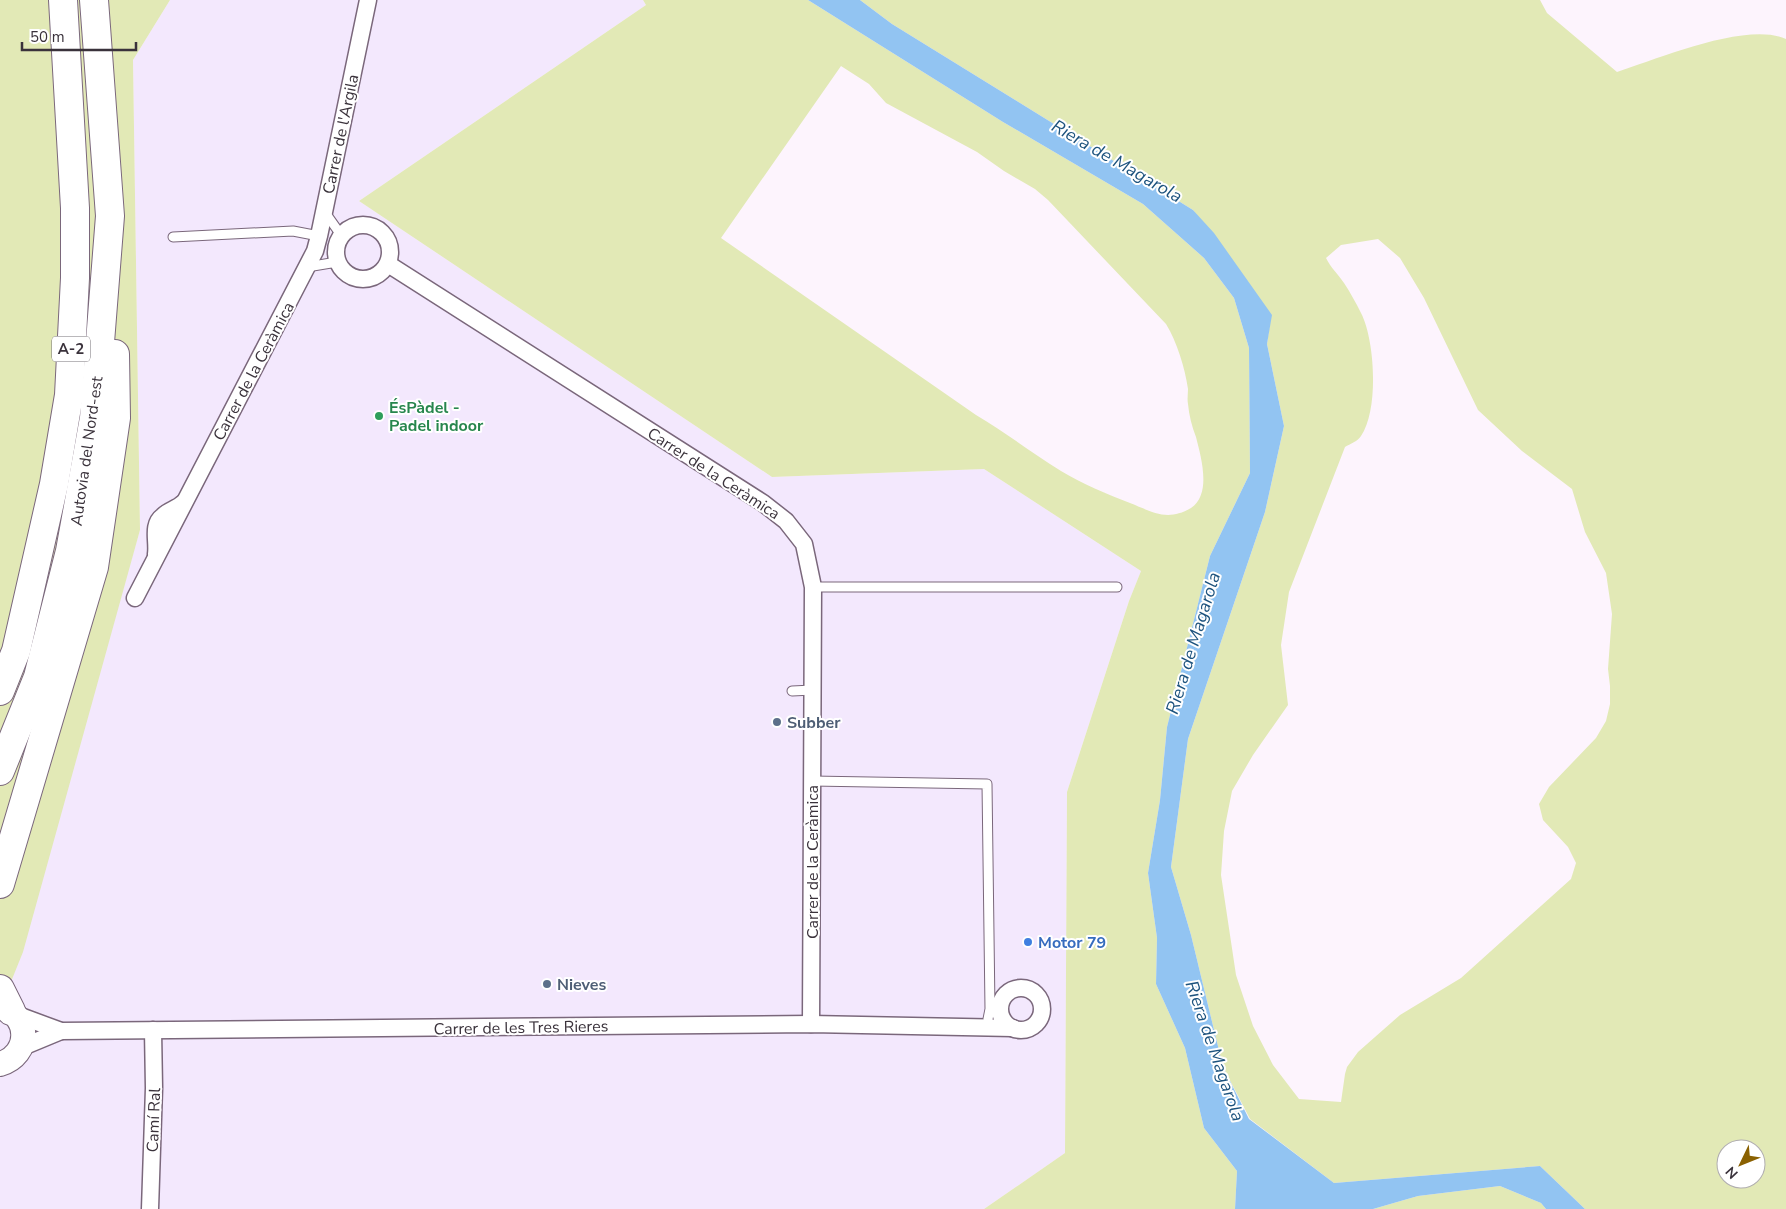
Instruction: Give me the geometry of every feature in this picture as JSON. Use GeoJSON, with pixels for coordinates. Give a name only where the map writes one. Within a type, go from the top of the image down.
{"type":"FeatureCollection","features":[{"type":"Feature","properties":{"kind":"highway","name":"Autovia del Nord-est"},"geometry":{"type":"LineString","coordinates":[[0,691],[16,651],[54,484],[69,395],[75,278],[75,208],[63,0]]}},
{"type":"Feature","properties":{"kind":"highway","name":"Autovia del Nord-est"},"geometry":{"type":"LineString","coordinates":[[0,771],[38,677],[72,542],[94,418],[110,216],[94,0]]}},
{"type":"Feature","properties":{"kind":"highway"},"geometry":{"type":"LineString","coordinates":[[0,884],[94,567],[116,418],[115,247],[110,216]]}},
{"type":"Feature","properties":{"kind":"main road"},"geometry":{"type":"LineString","coordinates":[[0,1064],[14,1057],[20,1048],[23,1032],[22,1025],[6,1005]]}},
{"type":"Feature","properties":{"kind":"street","name":"Carrer de l'Argila"},"geometry":{"type":"LineString","coordinates":[[307,267],[320,236],[368,0]]}},
{"type":"Feature","properties":{"kind":"street"},"geometry":{"type":"LineString","coordinates":[[365,224],[381,231],[387,238],[390,247],[388,264],[382,272],[366,280],[349,276],[342,270],[337,262],[335,248],[341,235],[348,228],[365,224]]}},
{"type":"Feature","properties":{"kind":"street","name":"Carrer de la Ceràmica"},"geometry":{"type":"LineString","coordinates":[[388,264],[763,503],[786,521],[804,544],[813,587],[811,1024]]}},
{"type":"Feature","properties":{"kind":"street","name":"Carrer de la Ceràmica"},"geometry":{"type":"LineString","coordinates":[[135,598],[307,267]]}},
{"type":"Feature","properties":{"kind":"street","name":"Carrer de les Tres Rieres"},"geometry":{"type":"LineString","coordinates":[[20,1048],[61,1031],[811,1024],[989,1018],[1013,1028],[1027,1029],[1038,1021],[1041,1015],[1040,1001],[1031,990],[1017,988],[1010,990],[989,1018]]}},
{"type":"Feature","properties":{"kind":"street","name":"Carrer de les Tres Rieres"},"geometry":{"type":"LineString","coordinates":[[6,1005],[61,1031]]}},
{"type":"Feature","properties":{"kind":"street"},"geometry":{"type":"LineString","coordinates":[[989,1018],[1003,1020],[1013,1028]]}},
{"type":"Feature","properties":{"kind":"street","name":"Camí Ral"},"geometry":{"type":"LineString","coordinates":[[150,1209],[154,1088],[153,1030]]}},
{"type":"Feature","properties":{"kind":"lane"},"geometry":{"type":"LineString","coordinates":[[324,211],[341,235]]}},
{"type":"Feature","properties":{"kind":"lane"},"geometry":{"type":"LineString","coordinates":[[173,237],[293,231],[320,236]]}},
{"type":"Feature","properties":{"kind":"lane"},"geometry":{"type":"LineString","coordinates":[[307,267],[337,262]]}},
{"type":"Feature","properties":{"kind":"lane"},"geometry":{"type":"LineString","coordinates":[[813,587],[1117,587]]}},
{"type":"Feature","properties":{"kind":"lane"},"geometry":{"type":"LineString","coordinates":[[792,691],[813,690]]}},
{"type":"Feature","properties":{"kind":"lane"},"geometry":{"type":"LineString","coordinates":[[812,781],[987,784],[989,1018]]}},
{"type":"Feature","properties":{"kind":"shaded area"},"geometry":{"type":"Polygon","coordinates":[[[170,0],[643,0],[646,5],[359,201],[772,477],[984,469],[1141,571],[1129,601],[1067,792],[1065,1153],[984,1209],[0,1209],[0,1009],[140,530],[133,60],[170,0]]]}},
{"type":"Feature","properties":{"kind":"green space"},"geometry":{"type":"Polygon","coordinates":[[[0,0],[170,0],[133,60],[140,530],[23,952],[0,1009],[0,0]]]}},
{"type":"Feature","properties":{"kind":"green space"},"geometry":{"type":"Polygon","coordinates":[[[643,0],[808,0],[1003,122],[1143,204],[1204,258],[1234,298],[1249,348],[1250,473],[1210,556],[1167,727],[1160,800],[1148,873],[1157,938],[1156,984],[1185,1048],[1204,1128],[1237,1171],[1235,1209],[984,1209],[1065,1153],[1067,792],[1129,601],[1141,571],[984,469],[772,477],[359,201],[646,5],[643,0]],[[841,66],[721,238],[976,415],[1061,471],[1112,496],[1160,514],[1175,514],[1191,508],[1201,494],[1203,485],[1202,465],[1189,412],[1185,373],[1177,347],[1166,324],[1048,200],[1035,189],[977,152],[886,103],[869,84],[841,66]]]}},
{"type":"Feature","properties":{"kind":"green space"},"geometry":{"type":"Polygon","coordinates":[[[860,0],[1540,0],[1547,13],[1617,72],[1678,51],[1726,38],[1769,35],[1786,39],[1786,1209],[1585,1209],[1540,1166],[1334,1183],[1250,1119],[1223,1067],[1191,935],[1171,867],[1188,739],[1265,512],[1284,426],[1267,344],[1271,315],[1193,210],[892,24],[860,0]],[[1378,239],[1341,245],[1326,258],[1348,290],[1366,325],[1372,357],[1373,393],[1371,410],[1361,436],[1345,447],[1289,592],[1281,645],[1288,705],[1253,755],[1232,791],[1224,831],[1221,875],[1236,975],[1253,1026],[1273,1065],[1299,1099],[1341,1102],[1347,1067],[1358,1052],[1400,1015],[1461,978],[1571,879],[1576,863],[1568,847],[1543,820],[1539,804],[1549,787],[1596,738],[1606,721],[1610,704],[1608,669],[1612,614],[1606,573],[1585,532],[1572,489],[1522,451],[1478,410],[1424,298],[1400,258],[1378,239]]]}},
{"type":"Feature","properties":{"kind":"green space"},"geometry":{"type":"Polygon","coordinates":[[[1500,1186],[1541,1203],[1546,1209],[1373,1209],[1418,1196],[1500,1186]]]}},
{"type":"Feature","properties":{"kind":"water","name":"Riera de Magarola"},"geometry":{"type":"Polygon","coordinates":[[[808,0],[860,0],[892,24],[1193,210],[1214,233],[1272,315],[1267,344],[1284,426],[1265,512],[1188,739],[1171,867],[1191,935],[1223,1067],[1249,1119],[1334,1183],[1540,1166],[1585,1209],[1546,1209],[1541,1203],[1500,1186],[1418,1196],[1373,1209],[1235,1209],[1237,1171],[1204,1128],[1185,1048],[1156,984],[1157,938],[1148,873],[1160,800],[1167,727],[1210,556],[1250,473],[1249,348],[1234,298],[1204,258],[1143,204],[1003,122],[808,0]]]}},
{"type":"Feature","properties":{"kind":"place","name":"ÉsPàdel - Padel indoor"},"geometry":{"type":"Point","coordinates":[379,416]}},
{"type":"Feature","properties":{"kind":"place","name":"Subber"},"geometry":{"type":"Point","coordinates":[777,722]}},
{"type":"Feature","properties":{"kind":"place","name":"Motor 79"},"geometry":{"type":"Point","coordinates":[1028,942]}},
{"type":"Feature","properties":{"kind":"place","name":"Nieves"},"geometry":{"type":"Point","coordinates":[547,984]}}]}
